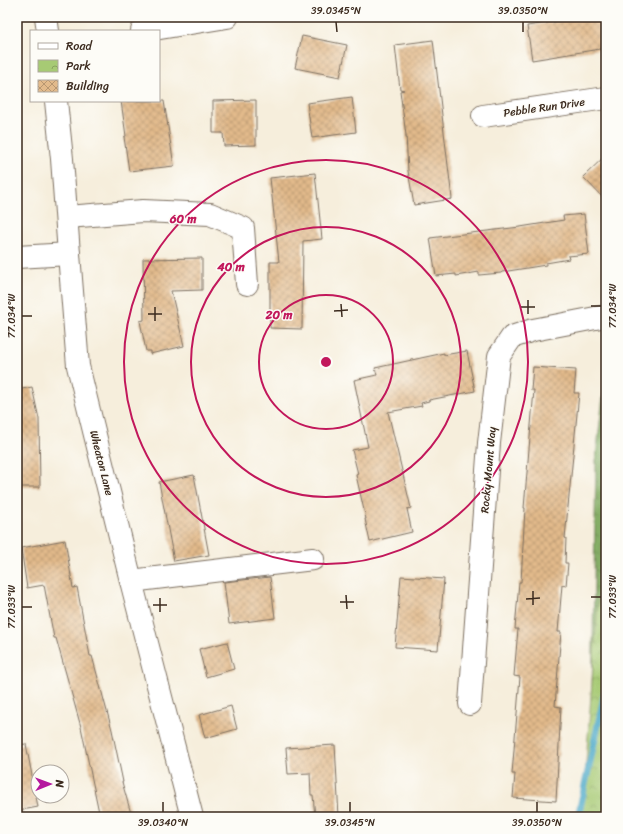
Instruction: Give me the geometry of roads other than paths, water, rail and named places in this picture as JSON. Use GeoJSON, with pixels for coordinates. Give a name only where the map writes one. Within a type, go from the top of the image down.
{"type":"FeatureCollection","features":[{"type":"Feature","properties":{"kind":"street"},"geometry":{"type":"LineString","coordinates":[[46,17],[48,30]]}},
{"type":"Feature","properties":{"kind":"street"},"geometry":{"type":"LineString","coordinates":[[149,30],[227,18]]}},
{"type":"Feature","properties":{"kind":"street","name":"Pebble Run Drive"},"geometry":{"type":"LineString","coordinates":[[483,116],[606,98]]}},
{"type":"Feature","properties":{"kind":"street","name":"Wheaton Lane"},"geometry":{"type":"LineString","coordinates":[[56,102],[67,217],[78,366],[131,581],[192,817]]}},
{"type":"Feature","properties":{"kind":"street"},"geometry":{"type":"LineString","coordinates":[[67,217],[142,211],[210,214],[243,228],[247,284]]}},
{"type":"Feature","properties":{"kind":"street"},"geometry":{"type":"LineString","coordinates":[[17,257],[69,254]]}},
{"type":"Feature","properties":{"kind":"street","name":"Rocky Mount Way"},"geometry":{"type":"LineString","coordinates":[[470,704],[489,443],[499,356],[512,337],[533,330],[606,316]]}},
{"type":"Feature","properties":{"kind":"street"},"geometry":{"type":"LineString","coordinates":[[131,581],[313,559]]}},
{"type":"Feature","properties":{"kind":"waterway"},"geometry":{"type":"LineString","coordinates":[[578,817],[606,688]]}}]}
